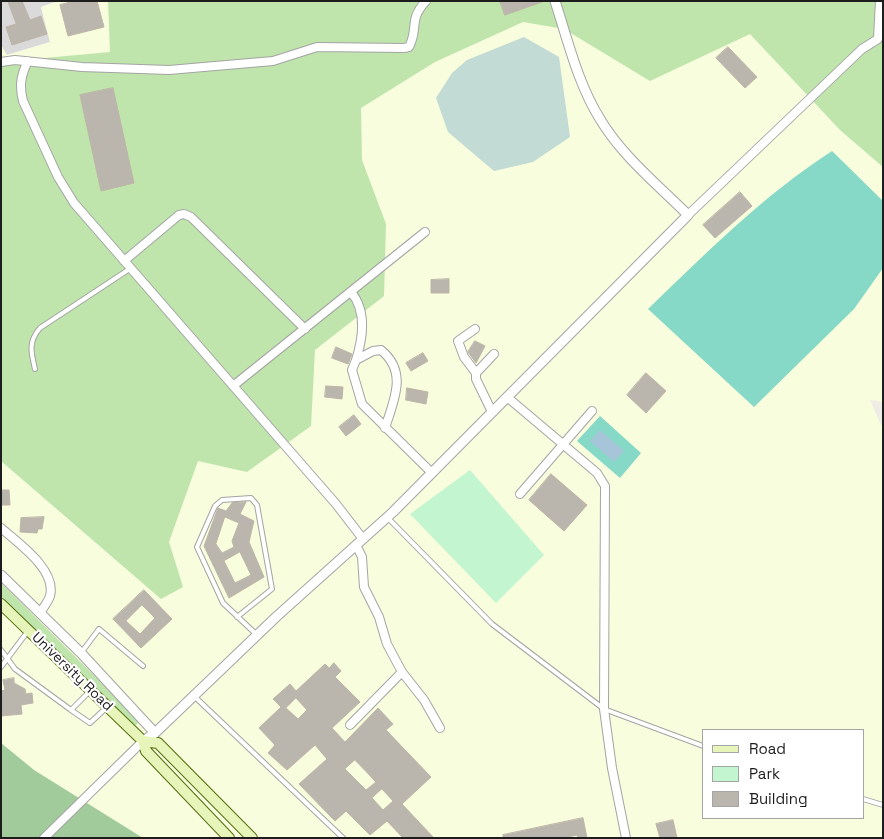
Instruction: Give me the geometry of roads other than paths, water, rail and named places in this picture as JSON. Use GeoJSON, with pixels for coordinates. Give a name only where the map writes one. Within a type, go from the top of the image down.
{"type":"FeatureCollection","features":[{"type":"Feature","properties":{"kind":"main road","name":"University Road"},"geometry":{"type":"LineString","coordinates":[[1,604],[143,741],[146,751],[229,838]]}},
{"type":"Feature","properties":{"kind":"main road","name":"University Road"},"geometry":{"type":"LineString","coordinates":[[143,741],[158,743],[252,838]]}},
{"type":"Feature","properties":{"kind":"street"},"geometry":{"type":"LineString","coordinates":[[1,62],[15,60],[82,67],[169,70],[273,61],[317,47],[404,48],[409,47],[412,42],[416,11],[426,1]]}},
{"type":"Feature","properties":{"kind":"street"},"geometry":{"type":"LineString","coordinates":[[555,1],[588,98],[601,121],[624,150],[688,215]]}},
{"type":"Feature","properties":{"kind":"street"},"geometry":{"type":"LineString","coordinates":[[44,838],[143,741],[155,733],[257,635],[432,473],[688,215],[862,49],[878,39],[880,1]]}},
{"type":"Feature","properties":{"kind":"street"},"geometry":{"type":"LineString","coordinates":[[28,61],[22,74],[20,88],[23,100],[58,177],[74,203],[336,504],[359,542],[364,588],[379,616],[387,644],[402,672],[424,700],[440,728]]}},
{"type":"Feature","properties":{"kind":"street"},"geometry":{"type":"LineString","coordinates":[[124,261],[179,214],[192,217],[305,329]]}},
{"type":"Feature","properties":{"kind":"street"},"geometry":{"type":"LineString","coordinates":[[233,386],[425,232]]}},
{"type":"Feature","properties":{"kind":"street"},"geometry":{"type":"LineString","coordinates":[[351,292],[357,300],[362,316],[362,342],[352,370],[362,404],[432,473]]}},
{"type":"Feature","properties":{"kind":"street"},"geometry":{"type":"LineString","coordinates":[[475,329],[458,341],[464,357],[476,373],[476,379],[492,412]]}},
{"type":"Feature","properties":{"kind":"street"},"geometry":{"type":"LineString","coordinates":[[356,360],[373,351],[381,350],[387,355],[396,372],[398,387],[385,428]]}},
{"type":"Feature","properties":{"kind":"street"},"geometry":{"type":"LineString","coordinates":[[476,373],[494,354]]}},
{"type":"Feature","properties":{"kind":"street"},"geometry":{"type":"LineString","coordinates":[[507,397],[597,473],[605,486],[604,708],[612,768],[626,838]]}},
{"type":"Feature","properties":{"kind":"street"},"geometry":{"type":"LineString","coordinates":[[520,494],[592,411]]}},
{"type":"Feature","properties":{"kind":"street"},"geometry":{"type":"LineString","coordinates":[[1,528],[42,565],[50,583],[50,596],[40,613]]}},
{"type":"Feature","properties":{"kind":"street"},"geometry":{"type":"LineString","coordinates":[[1,575],[81,653],[155,733]]}},
{"type":"Feature","properties":{"kind":"street"},"geometry":{"type":"LineString","coordinates":[[350,725],[402,672]]}},
{"type":"Feature","properties":{"kind":"lane"},"geometry":{"type":"LineString","coordinates":[[35,369],[30,345],[33,336],[40,328],[131,268]]}},
{"type":"Feature","properties":{"kind":"lane"},"geometry":{"type":"LineString","coordinates":[[237,618],[272,589],[257,505],[251,498],[222,500],[215,506],[197,547],[223,603],[237,618],[257,635]]}},
{"type":"Feature","properties":{"kind":"lane"},"geometry":{"type":"LineString","coordinates":[[386,517],[492,624],[604,708],[702,746]]}},
{"type":"Feature","properties":{"kind":"lane"},"geometry":{"type":"LineString","coordinates":[[81,653],[99,629],[143,666]]}},
{"type":"Feature","properties":{"kind":"lane"},"geometry":{"type":"LineString","coordinates":[[1,667],[29,630]]}},
{"type":"Feature","properties":{"kind":"lane"},"geometry":{"type":"LineString","coordinates":[[1,650],[15,669],[90,723],[107,707]]}},
{"type":"Feature","properties":{"kind":"lane"},"geometry":{"type":"LineString","coordinates":[[71,710],[90,690]]}},
{"type":"Feature","properties":{"kind":"lane"},"geometry":{"type":"LineString","coordinates":[[193,696],[343,838]]}},
{"type":"Feature","properties":{"kind":"lane"},"geometry":{"type":"LineString","coordinates":[[864,799],[883,805]]}}]}
